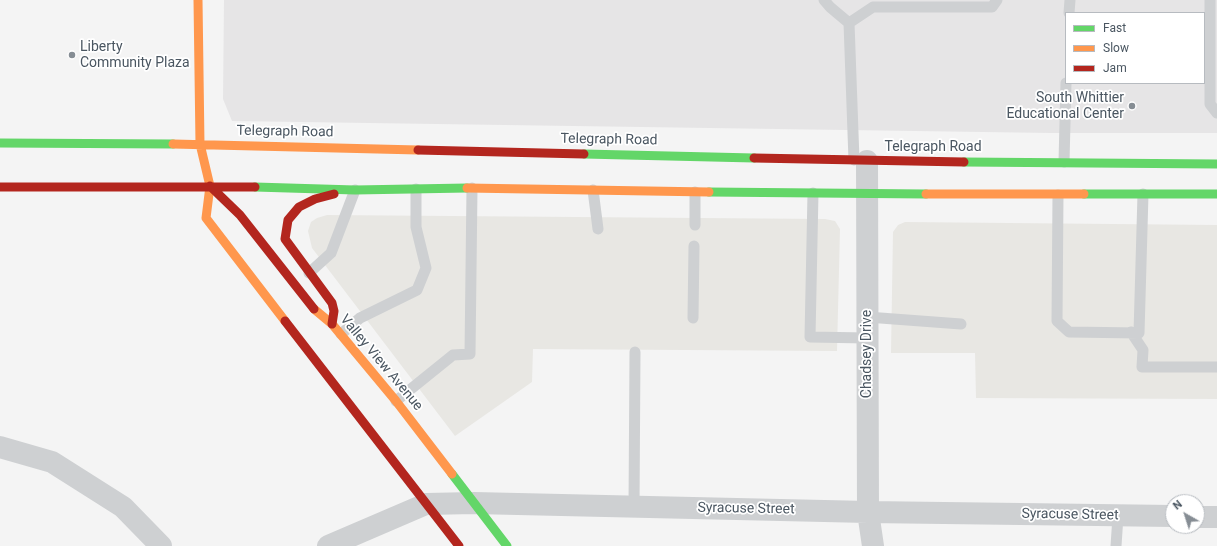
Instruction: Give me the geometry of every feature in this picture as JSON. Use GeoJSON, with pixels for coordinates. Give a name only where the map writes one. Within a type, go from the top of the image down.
{"type":"FeatureCollection","features":[{"type":"Feature","properties":{"kind":"main road"},"geometry":{"type":"LineString","coordinates":[[198,0],[200,144],[210,186],[206,218],[459,546]]}},
{"type":"Feature","properties":{"kind":"main road","name":"Telegraph Road"},"geometry":{"type":"LineString","coordinates":[[0,143],[200,144],[860,161],[1217,164]]}},
{"type":"Feature","properties":{"kind":"main road"},"geometry":{"type":"LineString","coordinates":[[0,187],[210,186],[355,190],[472,188],[866,194],[1217,194]]}},
{"type":"Feature","properties":{"kind":"main road","name":"Valley View Avenue"},"geometry":{"type":"LineString","coordinates":[[210,186],[240,215],[316,313],[332,324],[396,401],[507,546]]}},
{"type":"Feature","properties":{"kind":"main road"},"geometry":{"type":"LineString","coordinates":[[332,324],[334,310],[332,304],[290,248],[285,239],[288,220],[299,207],[314,199],[355,190]]}},
{"type":"Feature","properties":{"kind":"street","name":"Chadsey Drive"},"geometry":{"type":"LineString","coordinates":[[860,161],[866,194],[868,512],[873,546]]}},
{"type":"Feature","properties":{"kind":"street"},"geometry":{"type":"LineString","coordinates":[[0,447],[52,462],[123,508],[161,546]]}},
{"type":"Feature","properties":{"kind":"street","name":"Syracuse Street"},"geometry":{"type":"LineString","coordinates":[[328,546],[426,504],[474,503],[868,512],[1165,516]]}},
{"type":"Feature","properties":{"kind":"street"},"geometry":{"type":"LineString","coordinates":[[1205,517],[1217,517]]}},
{"type":"Feature","properties":{"kind":"lane"},"geometry":{"type":"LineString","coordinates":[[824,0],[849,23],[860,161]]}},
{"type":"Feature","properties":{"kind":"lane"},"geometry":{"type":"LineString","coordinates":[[849,23],[873,7],[992,7],[997,0]]}},
{"type":"Feature","properties":{"kind":"lane"},"geometry":{"type":"LineString","coordinates":[[1069,12],[1070,0]]}},
{"type":"Feature","properties":{"kind":"lane"},"geometry":{"type":"LineString","coordinates":[[1210,0],[1210,104],[1217,113]]}},
{"type":"Feature","properties":{"kind":"lane"},"geometry":{"type":"LineString","coordinates":[[1064,162],[1066,84]]}},
{"type":"Feature","properties":{"kind":"lane"},"geometry":{"type":"LineString","coordinates":[[396,401],[453,355],[470,354],[472,188]]}},
{"type":"Feature","properties":{"kind":"lane"},"geometry":{"type":"LineString","coordinates":[[340,334],[360,318],[417,290],[426,268],[416,228],[416,189]]}},
{"type":"Feature","properties":{"kind":"lane"},"geometry":{"type":"LineString","coordinates":[[309,273],[332,252],[355,190]]}},
{"type":"Feature","properties":{"kind":"lane"},"geometry":{"type":"LineString","coordinates":[[593,190],[598,229]]}},
{"type":"Feature","properties":{"kind":"lane"},"geometry":{"type":"LineString","coordinates":[[694,225],[695,192]]}},
{"type":"Feature","properties":{"kind":"lane"},"geometry":{"type":"LineString","coordinates":[[813,193],[810,337],[867,328],[961,324]]}},
{"type":"Feature","properties":{"kind":"lane"},"geometry":{"type":"LineString","coordinates":[[1058,195],[1057,321],[1068,332],[1140,333],[1144,194]]}},
{"type":"Feature","properties":{"kind":"lane"},"geometry":{"type":"LineString","coordinates":[[693,318],[694,246]]}},
{"type":"Feature","properties":{"kind":"lane"},"geometry":{"type":"LineString","coordinates":[[1131,332],[1143,350],[1142,366],[1217,367]]}},
{"type":"Feature","properties":{"kind":"lane"},"geometry":{"type":"LineString","coordinates":[[634,506],[635,352]]}},
{"type":"Feature","properties":{"kind":"lane"},"geometry":{"type":"LineString","coordinates":[[1116,546],[1118,516]]}},
{"type":"Feature","properties":{"kind":"shaded area"},"geometry":{"type":"Polygon","coordinates":[[[224,0],[1217,0],[1217,133],[1051,133],[232,121],[223,99],[224,0]]]}},
{"type":"Feature","properties":{"kind":"shaded area"},"geometry":{"type":"Polygon","coordinates":[[[327,215],[825,219],[835,221],[840,229],[837,351],[533,349],[532,382],[455,436],[312,248],[308,231],[311,222],[317,218],[327,215]]]}},
{"type":"Feature","properties":{"kind":"shaded area"},"geometry":{"type":"Polygon","coordinates":[[[905,222],[1217,225],[1217,399],[976,398],[975,353],[891,353],[893,232],[898,225],[905,222]]]}},
{"type":"Feature","properties":{"kind":"traffic: fast"},"geometry":{"type":"LineString","coordinates":[[0,143],[173,144]]}},
{"type":"Feature","properties":{"kind":"traffic: fast"},"geometry":{"type":"LineString","coordinates":[[584,154],[754,158]]}},
{"type":"Feature","properties":{"kind":"traffic: fast"},"geometry":{"type":"LineString","coordinates":[[964,162],[1217,164]]}},
{"type":"Feature","properties":{"kind":"traffic: fast"},"geometry":{"type":"LineString","coordinates":[[255,187],[355,190],[467,188]]}},
{"type":"Feature","properties":{"kind":"traffic: fast"},"geometry":{"type":"LineString","coordinates":[[709,192],[926,194]]}},
{"type":"Feature","properties":{"kind":"traffic: fast"},"geometry":{"type":"LineString","coordinates":[[1084,194],[1217,194]]}},
{"type":"Feature","properties":{"kind":"traffic: fast"},"geometry":{"type":"LineString","coordinates":[[452,474],[507,546]]}},
{"type":"Feature","properties":{"kind":"traffic: slow"},"geometry":{"type":"LineString","coordinates":[[198,0],[200,144],[210,186],[206,218],[285,321]]}},
{"type":"Feature","properties":{"kind":"traffic: slow"},"geometry":{"type":"LineString","coordinates":[[173,144],[418,150]]}},
{"type":"Feature","properties":{"kind":"traffic: slow"},"geometry":{"type":"LineString","coordinates":[[467,188],[709,192]]}},
{"type":"Feature","properties":{"kind":"traffic: slow"},"geometry":{"type":"LineString","coordinates":[[926,194],[1084,194]]}},
{"type":"Feature","properties":{"kind":"traffic: slow"},"geometry":{"type":"LineString","coordinates":[[314,309],[332,324],[396,401],[452,474]]}},
{"type":"Feature","properties":{"kind":"traffic: jam"},"geometry":{"type":"LineString","coordinates":[[418,150],[584,154]]}},
{"type":"Feature","properties":{"kind":"traffic: jam"},"geometry":{"type":"LineString","coordinates":[[754,158],[964,162]]}},
{"type":"Feature","properties":{"kind":"traffic: jam"},"geometry":{"type":"LineString","coordinates":[[210,186],[240,215],[314,309]]}},
{"type":"Feature","properties":{"kind":"traffic: jam"},"geometry":{"type":"LineString","coordinates":[[0,187],[255,187]]}},
{"type":"Feature","properties":{"kind":"traffic: jam"},"geometry":{"type":"LineString","coordinates":[[332,324],[334,311],[332,303],[285,239],[288,220],[299,207],[315,199],[334,194]]}},
{"type":"Feature","properties":{"kind":"traffic: jam"},"geometry":{"type":"LineString","coordinates":[[285,321],[459,546]]}},
{"type":"Feature","properties":{"kind":"place","name":"Liberty Community Plaza"},"geometry":{"type":"Point","coordinates":[72,55]}},
{"type":"Feature","properties":{"kind":"place","name":"South Whittier Educational Center"},"geometry":{"type":"Point","coordinates":[1132,106]}}]}
